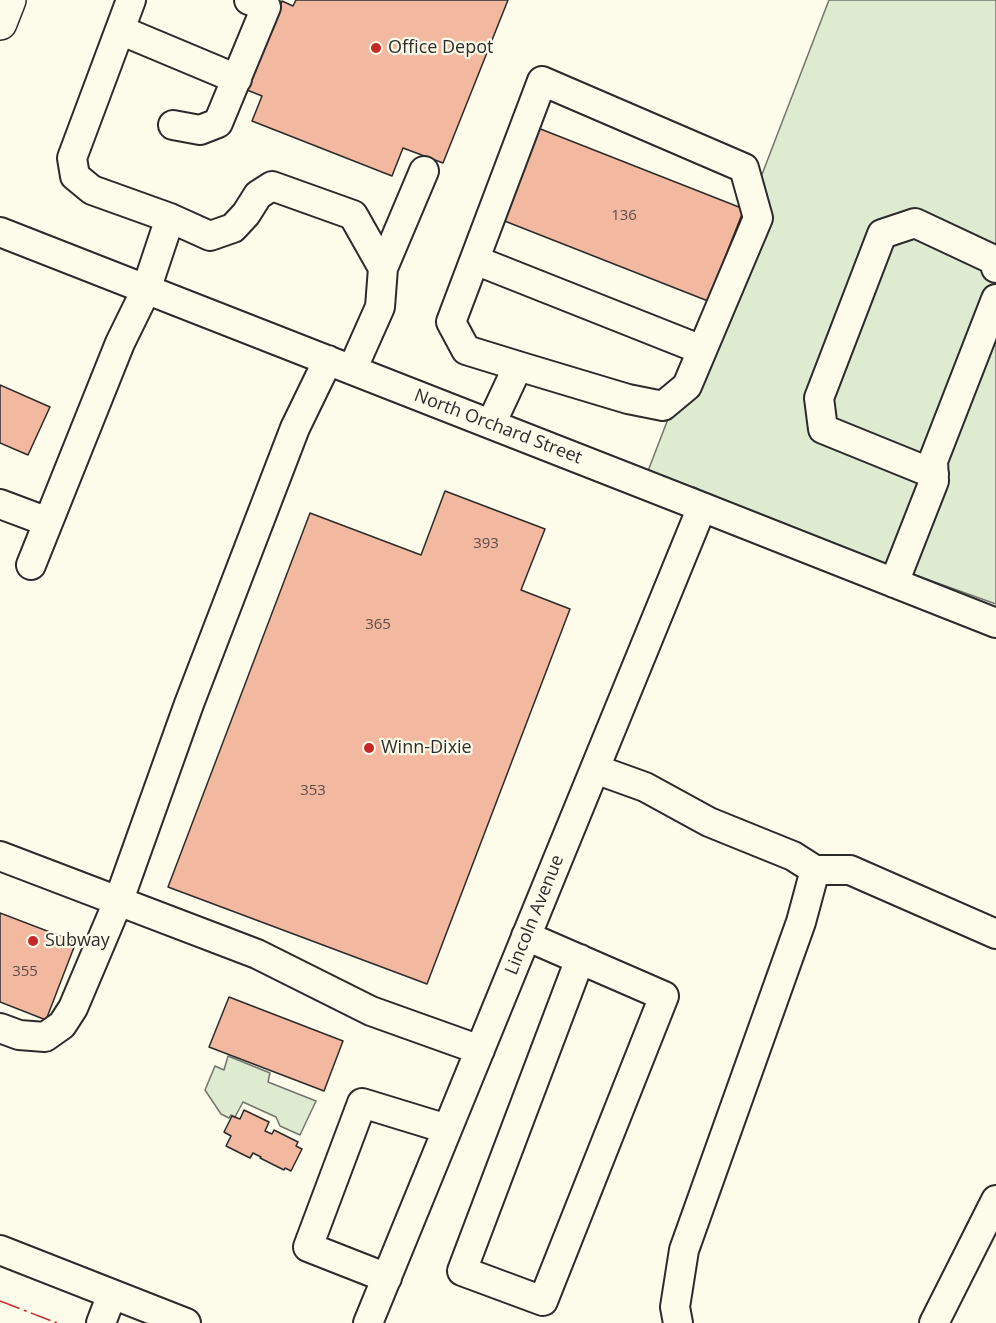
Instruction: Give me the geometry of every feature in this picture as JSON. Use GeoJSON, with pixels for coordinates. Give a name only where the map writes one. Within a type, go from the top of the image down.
{"type":"FeatureCollection","features":[{"type":"Feature","properties":{"kind":"main road"},"geometry":{"type":"LineString","coordinates":[[0,23],[9,0]]}},
{"type":"Feature","properties":{"kind":"street"},"geometry":{"type":"LineString","coordinates":[[131,0],[72,158],[75,176],[92,190],[170,218],[210,236],[233,228],[246,214],[258,195],[272,186],[353,215],[384,268]]}},
{"type":"Feature","properties":{"kind":"street"},"geometry":{"type":"LineString","coordinates":[[173,125],[200,130],[218,123],[266,7],[249,0]]}},
{"type":"Feature","properties":{"kind":"street"},"geometry":{"type":"LineString","coordinates":[[120,30],[237,79]]}},
{"type":"Feature","properties":{"kind":"street"},"geometry":{"type":"LineString","coordinates":[[542,81],[744,168],[758,218],[687,386],[663,406],[628,399],[466,350],[451,322],[475,260],[542,81]]}},
{"type":"Feature","properties":{"kind":"street"},"geometry":{"type":"LineString","coordinates":[[0,1028],[19,1035],[45,1037],[62,1025],[73,1008],[118,901],[189,704],[295,428],[380,307],[384,268],[424,171]]}},
{"type":"Feature","properties":{"kind":"street"},"geometry":{"type":"LineString","coordinates":[[31,565],[120,343],[147,290],[170,218]]}},
{"type":"Feature","properties":{"kind":"street"},"geometry":{"type":"LineString","coordinates":[[934,474],[823,429],[819,398],[882,234],[915,223],[994,260],[996,268]]}},
{"type":"Feature","properties":{"kind":"street","name":"North Orchard Street"},"geometry":{"type":"LineString","coordinates":[[0,232],[996,623]]}},
{"type":"Feature","properties":{"kind":"street"},"geometry":{"type":"LineString","coordinates":[[475,260],[702,350]]}},
{"type":"Feature","properties":{"kind":"street"},"geometry":{"type":"LineString","coordinates":[[894,583],[934,481],[933,461],[996,299]]}},
{"type":"Feature","properties":{"kind":"street"},"geometry":{"type":"LineString","coordinates":[[491,424],[518,366]]}},
{"type":"Feature","properties":{"kind":"street"},"geometry":{"type":"LineString","coordinates":[[0,504],[48,522]]}},
{"type":"Feature","properties":{"kind":"street","name":"Lincoln Avenue"},"geometry":{"type":"LineString","coordinates":[[368,1323],[702,507]]}},
{"type":"Feature","properties":{"kind":"street"},"geometry":{"type":"LineString","coordinates":[[595,769],[645,787],[709,822],[793,855],[815,870],[850,870],[996,934]]}},
{"type":"Feature","properties":{"kind":"street"},"geometry":{"type":"LineString","coordinates":[[0,856],[257,954],[371,1011],[480,1050]]}},
{"type":"Feature","properties":{"kind":"street"},"geometry":{"type":"LineString","coordinates":[[678,1323],[675,1307],[684,1250],[801,922],[815,870]]}},
{"type":"Feature","properties":{"kind":"street"},"geometry":{"type":"LineString","coordinates":[[526,936],[580,959],[664,996],[543,1301],[462,1271],[580,959]]}},
{"type":"Feature","properties":{"kind":"street"},"geometry":{"type":"LineString","coordinates":[[387,1278],[308,1247],[362,1103],[447,1129]]}},
{"type":"Feature","properties":{"kind":"street"},"geometry":{"type":"LineString","coordinates":[[934,1323],[996,1200]]}},
{"type":"Feature","properties":{"kind":"street"},"geometry":{"type":"LineString","coordinates":[[0,1250],[186,1323]]}},
{"type":"Feature","properties":{"kind":"street"},"geometry":{"type":"LineString","coordinates":[[101,1323],[112,1294]]}},
{"type":"Feature","properties":{"kind":"green space"},"geometry":{"type":"Polygon","coordinates":[[[829,0],[996,0],[996,604],[890,566],[694,487],[693,489],[648,471],[829,0]]]}},
{"type":"Feature","properties":{"kind":"green space"},"geometry":{"type":"Polygon","coordinates":[[[228,1056],[270,1073],[268,1082],[316,1101],[300,1135],[280,1126],[276,1117],[243,1102],[235,1117],[231,1115],[229,1118],[221,1114],[205,1090],[215,1066],[224,1070],[228,1056]]]}},
{"type":"Feature","properties":{"kind":"building","name":"Office Depot"},"geometry":{"type":"Polygon","coordinates":[[[296,0],[508,0],[443,163],[403,148],[392,176],[252,121],[262,96],[247,90],[282,1],[293,6],[296,0]]]}},
{"type":"Feature","properties":{"kind":"building"},"geometry":{"type":"Polygon","coordinates":[[[538,128],[744,209],[708,301],[502,220],[538,128]]]}},
{"type":"Feature","properties":{"kind":"building"},"geometry":{"type":"Polygon","coordinates":[[[0,385],[50,407],[28,455],[0,443],[0,385]]]}},
{"type":"Feature","properties":{"kind":"building","name":"Winn-Dixie"},"geometry":{"type":"Polygon","coordinates":[[[445,491],[545,529],[521,590],[570,609],[427,984],[168,887],[310,513],[421,555],[445,491]]]}},
{"type":"Feature","properties":{"kind":"building"},"geometry":{"type":"Polygon","coordinates":[[[0,913],[76,942],[46,1020],[0,1002],[0,913]]]}},
{"type":"Feature","properties":{"kind":"building"},"geometry":{"type":"Polygon","coordinates":[[[229,997],[343,1041],[324,1091],[209,1047],[229,997]]]}},
{"type":"Feature","properties":{"kind":"building"},"geometry":{"type":"Polygon","coordinates":[[[244,1110],[269,1122],[265,1131],[272,1134],[274,1130],[298,1142],[296,1146],[302,1149],[291,1171],[285,1168],[284,1170],[253,1153],[250,1158],[226,1146],[231,1136],[224,1132],[232,1116],[240,1119],[244,1110]]]}},
{"type":"Feature","properties":{"kind":"power"},"geometry":{"type":"LineString","coordinates":[[0,1301],[57,1323]]}},
{"type":"Feature","properties":{"kind":"place","name":"Office Depot"},"geometry":{"type":"Point","coordinates":[376,48]}},
{"type":"Feature","properties":{"kind":"place","name":"Winn-Dixie"},"geometry":{"type":"Point","coordinates":[369,748]}},
{"type":"Feature","properties":{"kind":"place","name":"Subway"},"geometry":{"type":"Point","coordinates":[33,941]}}]}
